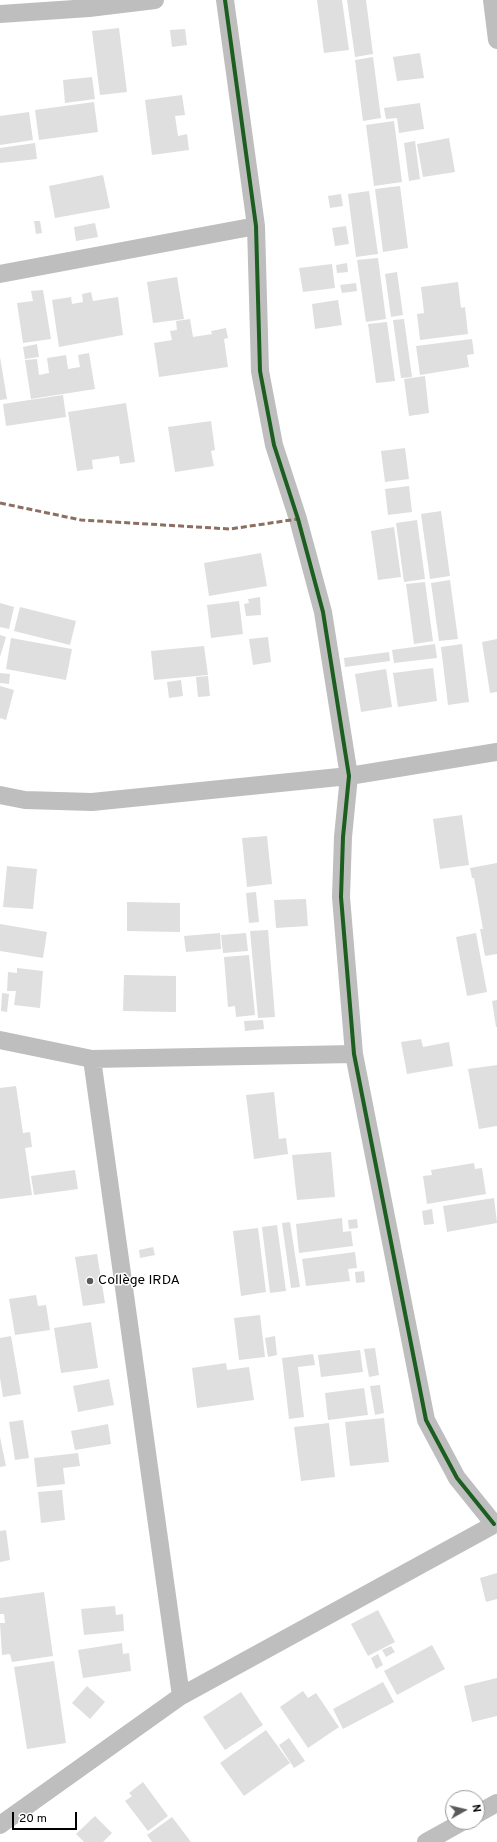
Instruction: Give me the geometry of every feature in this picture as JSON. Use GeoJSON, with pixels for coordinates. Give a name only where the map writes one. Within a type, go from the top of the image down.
{"type":"FeatureCollection","features":[{"type":"Feature","properties":{"kind":"street"},"geometry":{"type":"LineString","coordinates":[[0,14],[89,8],[155,0]]}},
{"type":"Feature","properties":{"kind":"street"},"geometry":{"type":"LineString","coordinates":[[1,1822],[181,1696],[496,1524],[457,1478],[426,1420],[354,1054],[341,897],[343,837],[349,776],[323,612],[298,519],[274,445],[260,371],[256,226],[225,0]]}},
{"type":"Feature","properties":{"kind":"street"},"geometry":{"type":"LineString","coordinates":[[492,0],[497,40]]}},
{"type":"Feature","properties":{"kind":"street"},"geometry":{"type":"LineString","coordinates":[[0,274],[256,226]]}},
{"type":"Feature","properties":{"kind":"street"},"geometry":{"type":"LineString","coordinates":[[0,795],[25,800],[92,802],[349,776],[497,752]]}},
{"type":"Feature","properties":{"kind":"street"},"geometry":{"type":"LineString","coordinates":[[0,1040],[92,1059],[354,1054]]}},
{"type":"Feature","properties":{"kind":"street"},"geometry":{"type":"LineString","coordinates":[[92,1059],[181,1696]]}},
{"type":"Feature","properties":{"kind":"street"},"geometry":{"type":"LineString","coordinates":[[485,1810],[497,1803]]}},
{"type":"Feature","properties":{"kind":"street"},"geometry":{"type":"LineString","coordinates":[[426,1842],[448,1830]]}},
{"type":"Feature","properties":{"kind":"building"},"geometry":{"type":"Polygon","coordinates":[[[317,0],[342,0],[349,50],[324,53],[317,0]]]}},
{"type":"Feature","properties":{"kind":"building"},"geometry":{"type":"Polygon","coordinates":[[[347,0],[366,0],[373,54],[355,57],[347,0]]]}},
{"type":"Feature","properties":{"kind":"building"},"geometry":{"type":"Polygon","coordinates":[[[119,28],[127,92],[100,95],[92,31],[119,28]]]}},
{"type":"Feature","properties":{"kind":"building"},"geometry":{"type":"Polygon","coordinates":[[[185,29],[187,45],[172,47],[170,30],[185,29]]]}},
{"type":"Feature","properties":{"kind":"building"},"geometry":{"type":"Polygon","coordinates":[[[420,53],[424,78],[397,81],[393,57],[420,53]]]}},
{"type":"Feature","properties":{"kind":"building"},"geometry":{"type":"Polygon","coordinates":[[[373,57],[381,118],[363,121],[355,60],[373,57]]]}},
{"type":"Feature","properties":{"kind":"building"},"geometry":{"type":"Polygon","coordinates":[[[92,77],[95,99],[65,103],[63,80],[92,77]]]}},
{"type":"Feature","properties":{"kind":"building"},"geometry":{"type":"Polygon","coordinates":[[[182,95],[185,115],[175,116],[178,136],[187,134],[189,150],[152,155],[145,100],[182,95]]]}},
{"type":"Feature","properties":{"kind":"building"},"geometry":{"type":"Polygon","coordinates":[[[94,102],[98,132],[39,140],[35,110],[94,102]]]}},
{"type":"Feature","properties":{"kind":"building"},"geometry":{"type":"Polygon","coordinates":[[[420,103],[424,129],[399,133],[397,118],[386,119],[384,108],[420,103]]]}},
{"type":"Feature","properties":{"kind":"building"},"geometry":{"type":"Polygon","coordinates":[[[29,112],[33,140],[0,145],[0,116],[29,112]]]}},
{"type":"Feature","properties":{"kind":"building"},"geometry":{"type":"Polygon","coordinates":[[[394,121],[402,182],[374,186],[366,125],[394,121]]]}},
{"type":"Feature","properties":{"kind":"building"},"geometry":{"type":"Polygon","coordinates":[[[449,138],[455,172],[423,177],[417,144],[449,138]]]}},
{"type":"Feature","properties":{"kind":"building"},"geometry":{"type":"Polygon","coordinates":[[[415,141],[420,179],[409,181],[404,143],[415,141]]]}},
{"type":"Feature","properties":{"kind":"building"},"geometry":{"type":"Polygon","coordinates":[[[35,143],[37,159],[0,163],[0,148],[35,143]]]}},
{"type":"Feature","properties":{"kind":"building"},"geometry":{"type":"Polygon","coordinates":[[[103,175],[110,208],[55,218],[49,186],[103,175]]]}},
{"type":"Feature","properties":{"kind":"building"},"geometry":{"type":"Polygon","coordinates":[[[400,186],[408,248],[383,252],[375,189],[400,186]]]}},
{"type":"Feature","properties":{"kind":"building"},"geometry":{"type":"Polygon","coordinates":[[[369,191],[378,254],[356,257],[348,194],[369,191]]]}},
{"type":"Feature","properties":{"kind":"building"},"geometry":{"type":"Polygon","coordinates":[[[341,194],[343,206],[330,208],[328,196],[341,194]]]}},
{"type":"Feature","properties":{"kind":"building"},"geometry":{"type":"Polygon","coordinates":[[[34,221],[40,221],[42,233],[36,234],[34,221]]]}},
{"type":"Feature","properties":{"kind":"building"},"geometry":{"type":"Polygon","coordinates":[[[95,223],[98,237],[76,241],[74,227],[95,223]]]}},
{"type":"Feature","properties":{"kind":"building"},"geometry":{"type":"Polygon","coordinates":[[[346,226],[349,244],[335,246],[332,228],[346,226]]]}},
{"type":"Feature","properties":{"kind":"building"},"geometry":{"type":"Polygon","coordinates":[[[378,258],[386,319],[366,322],[357,260],[378,258]]]}},
{"type":"Feature","properties":{"kind":"building"},"geometry":{"type":"Polygon","coordinates":[[[347,263],[348,272],[337,273],[336,265],[347,263]]]}},
{"type":"Feature","properties":{"kind":"building"},"geometry":{"type":"Polygon","coordinates":[[[332,264],[335,288],[303,292],[299,268],[332,264]]]}},
{"type":"Feature","properties":{"kind":"building"},"geometry":{"type":"Polygon","coordinates":[[[397,272],[403,315],[391,317],[385,274],[397,272]]]}},
{"type":"Feature","properties":{"kind":"building"},"geometry":{"type":"Polygon","coordinates":[[[177,277],[184,319],[153,323],[147,282],[177,277]]]}},
{"type":"Feature","properties":{"kind":"building"},"geometry":{"type":"Polygon","coordinates":[[[458,282],[461,308],[465,307],[468,334],[420,340],[417,314],[424,313],[421,287],[458,282]]]}},
{"type":"Feature","properties":{"kind":"building"},"geometry":{"type":"Polygon","coordinates":[[[356,283],[357,291],[342,293],[340,285],[356,283]]]}},
{"type":"Feature","properties":{"kind":"building"},"geometry":{"type":"Polygon","coordinates":[[[43,290],[51,339],[23,343],[17,303],[33,301],[31,291],[43,290]]]}},
{"type":"Feature","properties":{"kind":"building"},"geometry":{"type":"Polygon","coordinates":[[[91,292],[93,301],[118,297],[123,335],[59,347],[52,300],[71,297],[72,304],[83,302],[82,294],[91,292]]]}},
{"type":"Feature","properties":{"kind":"building"},"geometry":{"type":"Polygon","coordinates":[[[338,300],[342,325],[315,329],[312,304],[338,300]]]}},
{"type":"Feature","properties":{"kind":"building"},"geometry":{"type":"Polygon","coordinates":[[[190,319],[193,337],[212,334],[211,331],[226,328],[228,338],[224,339],[228,367],[159,377],[154,343],[172,340],[170,331],[177,330],[176,321],[190,319]]]}},
{"type":"Feature","properties":{"kind":"building"},"geometry":{"type":"Polygon","coordinates":[[[404,319],[412,377],[401,378],[393,320],[404,319]]]}},
{"type":"Feature","properties":{"kind":"building"},"geometry":{"type":"Polygon","coordinates":[[[387,322],[395,381],[376,383],[368,324],[387,322]]]}},
{"type":"Feature","properties":{"kind":"building"},"geometry":{"type":"Polygon","coordinates":[[[472,339],[474,354],[467,355],[469,367],[420,375],[416,346],[472,339]]]}},
{"type":"Feature","properties":{"kind":"building"},"geometry":{"type":"Polygon","coordinates":[[[37,344],[39,357],[25,359],[23,347],[37,344]]]}},
{"type":"Feature","properties":{"kind":"building"},"geometry":{"type":"Polygon","coordinates":[[[89,353],[95,389],[31,399],[25,360],[37,359],[39,375],[49,373],[47,358],[66,355],[68,369],[80,367],[78,355],[89,353]]]}},
{"type":"Feature","properties":{"kind":"building"},"geometry":{"type":"Polygon","coordinates":[[[0,357],[7,399],[0,400],[0,357]]]}},
{"type":"Feature","properties":{"kind":"building"},"geometry":{"type":"Polygon","coordinates":[[[425,376],[429,413],[409,416],[404,379],[425,376]]]}},
{"type":"Feature","properties":{"kind":"building"},"geometry":{"type":"Polygon","coordinates":[[[63,395],[66,417],[6,426],[3,404],[63,395]]]}},
{"type":"Feature","properties":{"kind":"building"},"geometry":{"type":"Polygon","coordinates":[[[126,403],[135,462],[120,464],[119,456],[92,460],[93,469],[77,471],[68,412],[126,403]]]}},
{"type":"Feature","properties":{"kind":"building"},"geometry":{"type":"Polygon","coordinates":[[[211,421],[215,450],[211,451],[214,466],[175,472],[168,427],[211,421]]]}},
{"type":"Feature","properties":{"kind":"building"},"geometry":{"type":"Polygon","coordinates":[[[405,448],[409,479],[385,482],[381,451],[405,448]]]}},
{"type":"Feature","properties":{"kind":"building"},"geometry":{"type":"Polygon","coordinates":[[[409,486],[412,512],[388,515],[385,489],[409,486]]]}},
{"type":"Feature","properties":{"kind":"building"},"geometry":{"type":"Polygon","coordinates":[[[441,511],[450,576],[430,579],[421,514],[441,511]]]}},
{"type":"Feature","properties":{"kind":"building"},"geometry":{"type":"Polygon","coordinates":[[[417,520],[425,579],[404,582],[396,523],[417,520]]]}},
{"type":"Feature","properties":{"kind":"building"},"geometry":{"type":"Polygon","coordinates":[[[394,527],[401,577],[378,580],[371,531],[394,527]]]}},
{"type":"Feature","properties":{"kind":"building"},"geometry":{"type":"Polygon","coordinates":[[[261,553],[267,586],[209,596],[204,563],[261,553]]]}},
{"type":"Feature","properties":{"kind":"building"},"geometry":{"type":"Polygon","coordinates":[[[450,580],[458,639],[439,641],[431,583],[450,580]]]}},
{"type":"Feature","properties":{"kind":"building"},"geometry":{"type":"Polygon","coordinates":[[[425,582],[433,641],[414,644],[406,584],[425,582]]]}},
{"type":"Feature","properties":{"kind":"building"},"geometry":{"type":"Polygon","coordinates":[[[260,597],[261,615],[246,616],[244,604],[249,603],[248,599],[260,597]]]}},
{"type":"Feature","properties":{"kind":"building"},"geometry":{"type":"Polygon","coordinates":[[[239,601],[243,634],[211,638],[207,605],[239,601]]]}},
{"type":"Feature","properties":{"kind":"building"},"geometry":{"type":"Polygon","coordinates":[[[0,603],[14,607],[9,629],[0,627],[0,603]]]}},
{"type":"Feature","properties":{"kind":"building"},"geometry":{"type":"Polygon","coordinates":[[[20,607],[76,621],[70,645],[14,631],[20,607]]]}},
{"type":"Feature","properties":{"kind":"building"},"geometry":{"type":"Polygon","coordinates":[[[0,635],[6,637],[0,657],[0,635]]]}},
{"type":"Feature","properties":{"kind":"building"},"geometry":{"type":"Polygon","coordinates":[[[268,637],[271,662],[253,665],[249,639],[268,637]]]}},
{"type":"Feature","properties":{"kind":"building"},"geometry":{"type":"Polygon","coordinates":[[[11,638],[72,649],[66,680],[6,669],[11,638]]]}},
{"type":"Feature","properties":{"kind":"building"},"geometry":{"type":"Polygon","coordinates":[[[497,639],[497,692],[490,693],[482,642],[497,639]]]}},
{"type":"Feature","properties":{"kind":"building"},"geometry":{"type":"Polygon","coordinates":[[[435,644],[437,658],[394,663],[392,650],[435,644]]]}},
{"type":"Feature","properties":{"kind":"building"},"geometry":{"type":"Polygon","coordinates":[[[462,644],[469,702],[448,705],[441,647],[462,644]]]}},
{"type":"Feature","properties":{"kind":"building"},"geometry":{"type":"Polygon","coordinates":[[[204,646],[208,675],[154,680],[151,651],[204,646]]]}},
{"type":"Feature","properties":{"kind":"building"},"geometry":{"type":"Polygon","coordinates":[[[389,652],[390,661],[345,667],[344,658],[389,652]]]}},
{"type":"Feature","properties":{"kind":"building"},"geometry":{"type":"Polygon","coordinates":[[[433,668],[437,701],[398,707],[393,673],[433,668]]]}},
{"type":"Feature","properties":{"kind":"building"},"geometry":{"type":"Polygon","coordinates":[[[386,669],[392,707],[361,712],[355,674],[386,669]]]}},
{"type":"Feature","properties":{"kind":"building"},"geometry":{"type":"Polygon","coordinates":[[[0,673],[10,674],[9,684],[0,683],[0,673]]]}},
{"type":"Feature","properties":{"kind":"building"},"geometry":{"type":"Polygon","coordinates":[[[208,676],[210,696],[198,697],[196,677],[208,676]]]}},
{"type":"Feature","properties":{"kind":"building"},"geometry":{"type":"Polygon","coordinates":[[[181,680],[183,696],[169,698],[167,682],[181,680]]]}},
{"type":"Feature","properties":{"kind":"building"},"geometry":{"type":"Polygon","coordinates":[[[0,686],[14,690],[6,720],[0,718],[0,686]]]}},
{"type":"Feature","properties":{"kind":"building"},"geometry":{"type":"Polygon","coordinates":[[[462,815],[469,865],[440,869],[433,819],[462,815]]]}},
{"type":"Feature","properties":{"kind":"building"},"geometry":{"type":"Polygon","coordinates":[[[267,836],[272,884],[247,887],[242,838],[267,836]]]}},
{"type":"Feature","properties":{"kind":"building"},"geometry":{"type":"Polygon","coordinates":[[[497,863],[497,954],[485,956],[480,929],[483,929],[474,878],[472,878],[470,868],[497,863]]]}},
{"type":"Feature","properties":{"kind":"building"},"geometry":{"type":"Polygon","coordinates":[[[7,866],[37,869],[33,909],[3,907],[7,866]]]}},
{"type":"Feature","properties":{"kind":"building"},"geometry":{"type":"Polygon","coordinates":[[[256,892],[259,922],[249,923],[246,893],[256,892]]]}},
{"type":"Feature","properties":{"kind":"building"},"geometry":{"type":"Polygon","coordinates":[[[306,899],[308,926],[276,928],[274,900],[306,899]]]}},
{"type":"Feature","properties":{"kind":"building"},"geometry":{"type":"Polygon","coordinates":[[[127,902],[180,903],[180,932],[127,931],[127,902]]]}},
{"type":"Feature","properties":{"kind":"building"},"geometry":{"type":"Polygon","coordinates":[[[0,924],[47,932],[43,958],[0,951],[0,924]]]}},
{"type":"Feature","properties":{"kind":"building"},"geometry":{"type":"Polygon","coordinates":[[[268,930],[275,1017],[258,1018],[250,931],[268,930]]]}},
{"type":"Feature","properties":{"kind":"building"},"geometry":{"type":"Polygon","coordinates":[[[220,933],[221,949],[186,952],[184,936],[220,933]]]}},
{"type":"Feature","properties":{"kind":"building"},"geometry":{"type":"Polygon","coordinates":[[[246,933],[248,951],[223,953],[221,935],[246,933]]]}},
{"type":"Feature","properties":{"kind":"building"},"geometry":{"type":"Polygon","coordinates":[[[476,933],[487,992],[467,996],[456,937],[476,933]]]}},
{"type":"Feature","properties":{"kind":"building"},"geometry":{"type":"Polygon","coordinates":[[[249,955],[255,1015],[236,1017],[235,1006],[228,1007],[224,957],[249,955]]]}},
{"type":"Feature","properties":{"kind":"building"},"geometry":{"type":"Polygon","coordinates":[[[17,968],[43,971],[40,1008],[14,1005],[16,991],[7,991],[8,972],[17,973],[17,968]]]}},
{"type":"Feature","properties":{"kind":"building"},"geometry":{"type":"Polygon","coordinates":[[[124,975],[176,976],[176,1012],[123,1011],[124,975]]]}},
{"type":"Feature","properties":{"kind":"building"},"geometry":{"type":"Polygon","coordinates":[[[2,993],[9,994],[7,1012],[1,1011],[2,993]]]}},
{"type":"Feature","properties":{"kind":"building"},"geometry":{"type":"Polygon","coordinates":[[[497,1000],[497,1027],[496,1027],[492,1001],[497,1000]]]}},
{"type":"Feature","properties":{"kind":"building"},"geometry":{"type":"Polygon","coordinates":[[[263,1020],[264,1029],[245,1031],[244,1021],[263,1020]]]}},
{"type":"Feature","properties":{"kind":"building"},"geometry":{"type":"Polygon","coordinates":[[[421,1039],[423,1047],[449,1042],[453,1066],[407,1074],[401,1042],[421,1039]]]}},
{"type":"Feature","properties":{"kind":"building"},"geometry":{"type":"Polygon","coordinates":[[[497,1065],[497,1126],[479,1129],[468,1069],[497,1065]]]}},
{"type":"Feature","properties":{"kind":"building"},"geometry":{"type":"Polygon","coordinates":[[[16,1086],[23,1133],[30,1132],[32,1147],[25,1148],[32,1195],[0,1199],[0,1088],[16,1086]]]}},
{"type":"Feature","properties":{"kind":"building"},"geometry":{"type":"Polygon","coordinates":[[[274,1092],[279,1139],[286,1138],[288,1154],[254,1159],[246,1095],[274,1092]]]}},
{"type":"Feature","properties":{"kind":"building"},"geometry":{"type":"Polygon","coordinates":[[[331,1152],[335,1197],[297,1200],[292,1155],[331,1152]]]}},
{"type":"Feature","properties":{"kind":"building"},"geometry":{"type":"Polygon","coordinates":[[[474,1163],[475,1169],[482,1168],[486,1194],[427,1204],[423,1176],[432,1175],[431,1170],[474,1163]]]}},
{"type":"Feature","properties":{"kind":"building"},"geometry":{"type":"Polygon","coordinates":[[[75,1170],[78,1189],[34,1195],[31,1176],[75,1170]]]}},
{"type":"Feature","properties":{"kind":"building"},"geometry":{"type":"Polygon","coordinates":[[[494,1198],[497,1223],[447,1232],[443,1206],[494,1198]]]}},
{"type":"Feature","properties":{"kind":"building"},"geometry":{"type":"Polygon","coordinates":[[[432,1209],[434,1224],[424,1225],[422,1211],[432,1209]]]}},
{"type":"Feature","properties":{"kind":"building"},"geometry":{"type":"Polygon","coordinates":[[[342,1218],[343,1232],[351,1231],[353,1246],[299,1253],[296,1224],[342,1218]]]}},
{"type":"Feature","properties":{"kind":"building"},"geometry":{"type":"Polygon","coordinates":[[[357,1219],[358,1228],[349,1229],[348,1220],[357,1219]]]}},
{"type":"Feature","properties":{"kind":"building"},"geometry":{"type":"Polygon","coordinates":[[[290,1222],[300,1287],[291,1288],[282,1223],[290,1222]]]}},
{"type":"Feature","properties":{"kind":"building"},"geometry":{"type":"Polygon","coordinates":[[[277,1225],[286,1291],[270,1293],[262,1227],[277,1225]]]}},
{"type":"Feature","properties":{"kind":"building"},"geometry":{"type":"Polygon","coordinates":[[[258,1228],[266,1292],[241,1296],[233,1231],[258,1228]]]}},
{"type":"Feature","properties":{"kind":"building"},"geometry":{"type":"Polygon","coordinates":[[[153,1247],[155,1255],[140,1258],[139,1250],[153,1247]]]}},
{"type":"Feature","properties":{"kind":"building"},"geometry":{"type":"Polygon","coordinates":[[[355,1252],[357,1268],[348,1269],[350,1281],[306,1286],[302,1259],[355,1252]]]}},
{"type":"Feature","properties":{"kind":"building"},"geometry":{"type":"Polygon","coordinates":[[[97,1254],[105,1303],[83,1306],[75,1257],[97,1254]]]}},
{"type":"Feature","properties":{"kind":"building"},"geometry":{"type":"Polygon","coordinates":[[[364,1271],[365,1282],[356,1283],[355,1272],[364,1271]]]}},
{"type":"Feature","properties":{"kind":"building"},"geometry":{"type":"Polygon","coordinates":[[[36,1295],[38,1306],[46,1305],[50,1330],[15,1335],[9,1299],[36,1295]]]}},
{"type":"Feature","properties":{"kind":"building"},"geometry":{"type":"Polygon","coordinates":[[[260,1315],[265,1357],[239,1360],[234,1318],[260,1315]]]}},
{"type":"Feature","properties":{"kind":"building"},"geometry":{"type":"Polygon","coordinates":[[[91,1322],[98,1368],[61,1373],[54,1328],[91,1322]]]}},
{"type":"Feature","properties":{"kind":"building"},"geometry":{"type":"Polygon","coordinates":[[[11,1336],[21,1394],[3,1397],[0,1378],[0,1338],[11,1336]]]}},
{"type":"Feature","properties":{"kind":"building"},"geometry":{"type":"Polygon","coordinates":[[[275,1336],[277,1355],[268,1357],[265,1338],[275,1336]]]}},
{"type":"Feature","properties":{"kind":"building"},"geometry":{"type":"Polygon","coordinates":[[[375,1348],[379,1375],[369,1377],[364,1349],[375,1348]]]}},
{"type":"Feature","properties":{"kind":"building"},"geometry":{"type":"Polygon","coordinates":[[[360,1350],[363,1372],[321,1377],[318,1355],[360,1350]]]}},
{"type":"Feature","properties":{"kind":"building"},"geometry":{"type":"Polygon","coordinates":[[[313,1354],[315,1365],[298,1367],[304,1417],[289,1419],[282,1358],[313,1354]]]}},
{"type":"Feature","properties":{"kind":"building"},"geometry":{"type":"Polygon","coordinates":[[[226,1363],[227,1370],[249,1367],[254,1400],[197,1408],[192,1368],[226,1363]]]}},
{"type":"Feature","properties":{"kind":"building"},"geometry":{"type":"Polygon","coordinates":[[[109,1379],[114,1405],[78,1412],[73,1386],[109,1379]]]}},
{"type":"Feature","properties":{"kind":"building"},"geometry":{"type":"Polygon","coordinates":[[[380,1385],[384,1413],[375,1415],[370,1386],[380,1385]]]}},
{"type":"Feature","properties":{"kind":"building"},"geometry":{"type":"Polygon","coordinates":[[[364,1388],[368,1415],[328,1420],[325,1393],[364,1388]]]}},
{"type":"Feature","properties":{"kind":"building"},"geometry":{"type":"Polygon","coordinates":[[[384,1418],[389,1462],[350,1466],[345,1422],[384,1418]]]}},
{"type":"Feature","properties":{"kind":"building"},"geometry":{"type":"Polygon","coordinates":[[[23,1420],[29,1458],[15,1460],[9,1422],[23,1420]]]}},
{"type":"Feature","properties":{"kind":"building"},"geometry":{"type":"Polygon","coordinates":[[[329,1423],[335,1477],[301,1481],[294,1427],[329,1423]]]}},
{"type":"Feature","properties":{"kind":"building"},"geometry":{"type":"Polygon","coordinates":[[[108,1424],[111,1444],[75,1450],[71,1431],[108,1424]]]}},
{"type":"Feature","properties":{"kind":"building"},"geometry":{"type":"Polygon","coordinates":[[[0,1437],[6,1466],[0,1467],[0,1437]]]}},
{"type":"Feature","properties":{"kind":"building"},"geometry":{"type":"Polygon","coordinates":[[[78,1453],[80,1466],[63,1468],[65,1484],[37,1487],[34,1458],[78,1453]]]}},
{"type":"Feature","properties":{"kind":"building"},"geometry":{"type":"Polygon","coordinates":[[[62,1490],[65,1520],[41,1523],[38,1492],[62,1490]]]}},
{"type":"Feature","properties":{"kind":"building"},"geometry":{"type":"Polygon","coordinates":[[[6,1530],[10,1560],[0,1562],[0,1531],[6,1530]]]}},
{"type":"Feature","properties":{"kind":"building"},"geometry":{"type":"Polygon","coordinates":[[[497,1573],[497,1599],[486,1602],[480,1578],[497,1573]]]}},
{"type":"Feature","properties":{"kind":"building"},"geometry":{"type":"Polygon","coordinates":[[[44,1592],[53,1656],[12,1662],[10,1654],[2,1655],[0,1623],[5,1623],[4,1614],[0,1614],[0,1598],[44,1592]]]}},
{"type":"Feature","properties":{"kind":"building"},"geometry":{"type":"Polygon","coordinates":[[[115,1606],[116,1615],[123,1614],[124,1631],[84,1635],[81,1609],[115,1606]]]}},
{"type":"Feature","properties":{"kind":"building"},"geometry":{"type":"Polygon","coordinates":[[[378,1610],[395,1642],[368,1656],[351,1624],[378,1610]]]}},
{"type":"Feature","properties":{"kind":"building"},"geometry":{"type":"Polygon","coordinates":[[[122,1643],[123,1654],[129,1653],[131,1671],[83,1678],[78,1650],[122,1643]]]}},
{"type":"Feature","properties":{"kind":"building"},"geometry":{"type":"Polygon","coordinates":[[[432,1645],[445,1669],[397,1695],[384,1671],[432,1645]]]}},
{"type":"Feature","properties":{"kind":"building"},"geometry":{"type":"Polygon","coordinates":[[[391,1646],[395,1652],[386,1657],[382,1650],[391,1646]]]}},
{"type":"Feature","properties":{"kind":"building"},"geometry":{"type":"Polygon","coordinates":[[[378,1654],[383,1665],[376,1669],[371,1658],[378,1654]]]}},
{"type":"Feature","properties":{"kind":"building"},"geometry":{"type":"Polygon","coordinates":[[[54,1661],[66,1743],[27,1749],[14,1667],[54,1661]]]}},
{"type":"Feature","properties":{"kind":"building"},"geometry":{"type":"Polygon","coordinates":[[[497,1678],[497,1716],[472,1722],[464,1686],[497,1678]]]}},
{"type":"Feature","properties":{"kind":"building"},"geometry":{"type":"Polygon","coordinates":[[[383,1682],[394,1702],[343,1729],[333,1709],[383,1682]]]}},
{"type":"Feature","properties":{"kind":"building"},"geometry":{"type":"Polygon","coordinates":[[[87,1686],[105,1702],[90,1719],[72,1703],[87,1686]]]}},
{"type":"Feature","properties":{"kind":"building"},"geometry":{"type":"Polygon","coordinates":[[[303,1691],[308,1698],[316,1693],[339,1727],[308,1748],[280,1707],[303,1691]]]}},
{"type":"Feature","properties":{"kind":"building"},"geometry":{"type":"Polygon","coordinates":[[[241,1692],[263,1725],[225,1750],[203,1717],[241,1692]]]}},
{"type":"Feature","properties":{"kind":"building"},"geometry":{"type":"Polygon","coordinates":[[[266,1730],[290,1763],[244,1796],[220,1763],[266,1730]]]}},
{"type":"Feature","properties":{"kind":"building"},"geometry":{"type":"Polygon","coordinates":[[[289,1738],[305,1761],[294,1768],[279,1745],[289,1738]]]}},
{"type":"Feature","properties":{"kind":"building"},"geometry":{"type":"Polygon","coordinates":[[[143,1782],[168,1816],[148,1831],[125,1801],[132,1796],[129,1793],[143,1782]]]}},
{"type":"Feature","properties":{"kind":"building"},"geometry":{"type":"Polygon","coordinates":[[[95,1816],[112,1833],[103,1842],[84,1842],[76,1834],[95,1816]]]}},
{"type":"Feature","properties":{"kind":"building"},"geometry":{"type":"Polygon","coordinates":[[[172,1817],[191,1842],[152,1842],[147,1835],[172,1817]]]}},
{"type":"Feature","properties":{"kind":"marked path"},"geometry":{"type":"LineString","coordinates":[[0,503],[81,520],[230,529],[298,519]]}},
{"type":"Feature","properties":{"kind":"cycle path"},"geometry":{"type":"LineString","coordinates":[[225,0],[256,226],[260,371],[274,445],[298,519],[323,612],[349,776],[343,837],[341,897],[354,1054],[426,1420],[457,1478],[494,1524]]}},
{"type":"Feature","properties":{"kind":"place","name":"Collège IRDA"},"geometry":{"type":"Point","coordinates":[90,1281]}}]}
